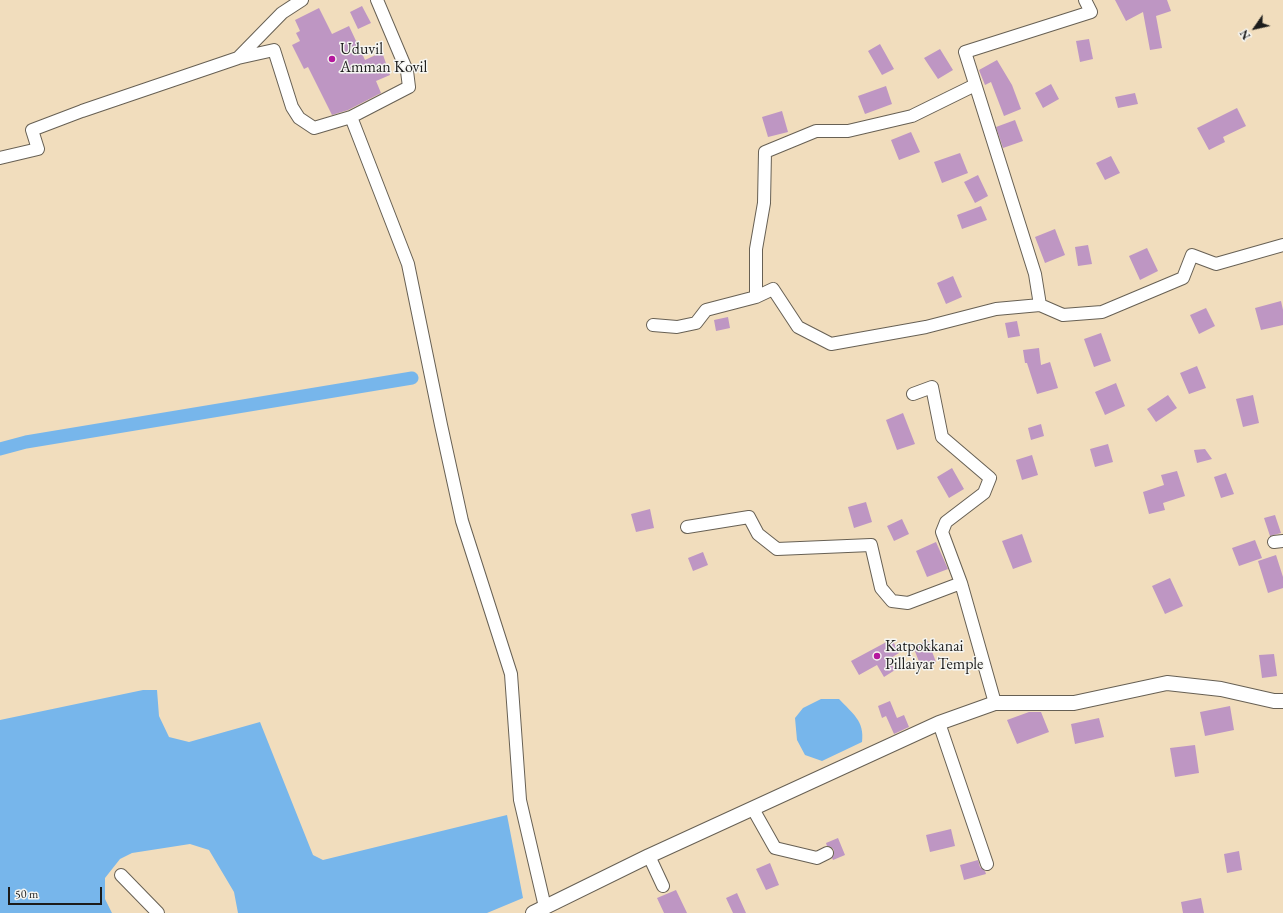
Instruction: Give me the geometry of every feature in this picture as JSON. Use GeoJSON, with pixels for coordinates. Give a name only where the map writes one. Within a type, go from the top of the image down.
{"type":"FeatureCollection","features":[{"type":"Feature","properties":{"kind":"street"},"geometry":{"type":"LineString","coordinates":[[238,58],[282,13],[302,0]]}},
{"type":"Feature","properties":{"kind":"street"},"geometry":{"type":"LineString","coordinates":[[0,158],[38,148],[32,130],[82,111],[238,58],[274,50],[292,107],[299,118],[314,128],[351,118],[409,87],[407,71],[377,0]]}},
{"type":"Feature","properties":{"kind":"street"},"geometry":{"type":"LineString","coordinates":[[1040,305],[1035,274],[965,52],[1091,12],[1085,0]]}},
{"type":"Feature","properties":{"kind":"street"},"geometry":{"type":"LineString","coordinates":[[756,297],[756,249],[764,203],[765,152],[816,132],[848,131],[912,116],[975,85]]}},
{"type":"Feature","properties":{"kind":"street"},"geometry":{"type":"LineString","coordinates":[[351,118],[408,264],[462,521],[511,674],[520,800],[539,910],[649,856],[938,723],[995,703],[1074,703],[1167,683],[1221,689],[1283,702]]}},
{"type":"Feature","properties":{"kind":"street"},"geometry":{"type":"LineString","coordinates":[[653,325],[676,327],[696,323],[706,310],[756,297],[772,288],[798,327],[831,344],[926,327],[996,309],[1040,305],[1063,315],[1102,312],[1183,278],[1192,255],[1216,264],[1283,245]]}},
{"type":"Feature","properties":{"kind":"street"},"geometry":{"type":"LineString","coordinates":[[912,394],[932,387],[942,437],[990,478],[984,493],[946,522],[942,532],[961,583],[995,703]]}},
{"type":"Feature","properties":{"kind":"street"},"geometry":{"type":"LineString","coordinates":[[686,527],[749,517],[758,534],[777,549],[871,545],[881,588],[892,601],[908,603],[961,583]]}},
{"type":"Feature","properties":{"kind":"street"},"geometry":{"type":"LineString","coordinates":[[938,723],[987,864]]}},
{"type":"Feature","properties":{"kind":"street"},"geometry":{"type":"LineString","coordinates":[[753,809],[776,848],[817,858],[827,853]]}},
{"type":"Feature","properties":{"kind":"street"},"geometry":{"type":"LineString","coordinates":[[649,856],[663,886]]}},
{"type":"Feature","properties":{"kind":"street"},"geometry":{"type":"LineString","coordinates":[[121,875],[158,913]]}},
{"type":"Feature","properties":{"kind":"water"},"geometry":{"type":"Polygon","coordinates":[[[143,690],[157,690],[159,716],[169,737],[189,742],[260,722],[313,855],[323,860],[507,815],[523,898],[487,913],[238,913],[234,892],[209,850],[190,844],[132,853],[120,859],[105,878],[105,899],[112,913],[0,913],[0,720],[143,690]]]}},
{"type":"Feature","properties":{"kind":"water"},"geometry":{"type":"Polygon","coordinates":[[[821,699],[839,699],[853,713],[862,728],[862,742],[822,761],[805,755],[797,740],[795,718],[803,708],[821,699]]]}},
{"type":"Feature","properties":{"kind":"building"},"geometry":{"type":"Polygon","coordinates":[[[1115,0],[1167,0],[1171,11],[1156,16],[1162,48],[1150,50],[1143,12],[1126,21],[1115,0]]]}},
{"type":"Feature","properties":{"kind":"building"},"geometry":{"type":"Polygon","coordinates":[[[362,6],[371,23],[358,29],[350,12],[362,6]]]}},
{"type":"Feature","properties":{"kind":"building","name":"Uduvil Amman Kovil"},"geometry":{"type":"Polygon","coordinates":[[[319,8],[332,34],[349,26],[365,60],[382,52],[390,75],[376,81],[381,93],[348,110],[332,115],[308,67],[304,69],[292,45],[300,41],[296,33],[300,31],[295,20],[319,8]]]}},
{"type":"Feature","properties":{"kind":"building"},"geometry":{"type":"Polygon","coordinates":[[[1089,39],[1093,59],[1080,62],[1076,41],[1089,39]]]}},
{"type":"Feature","properties":{"kind":"building"},"geometry":{"type":"Polygon","coordinates":[[[880,44],[894,69],[882,75],[868,51],[880,44]]]}},
{"type":"Feature","properties":{"kind":"building"},"geometry":{"type":"Polygon","coordinates":[[[940,49],[953,70],[938,79],[924,58],[940,49]]]}},
{"type":"Feature","properties":{"kind":"building"},"geometry":{"type":"Polygon","coordinates":[[[997,60],[1012,85],[1021,109],[1004,116],[991,82],[985,85],[979,70],[997,60]]]}},
{"type":"Feature","properties":{"kind":"building"},"geometry":{"type":"Polygon","coordinates":[[[1051,84],[1059,99],[1043,108],[1035,93],[1051,84]]]}},
{"type":"Feature","properties":{"kind":"building"},"geometry":{"type":"Polygon","coordinates":[[[886,86],[892,104],[865,114],[858,96],[886,86]]]}},
{"type":"Feature","properties":{"kind":"building"},"geometry":{"type":"Polygon","coordinates":[[[1135,93],[1138,104],[1118,108],[1115,97],[1135,93]]]}},
{"type":"Feature","properties":{"kind":"building"},"geometry":{"type":"Polygon","coordinates":[[[1237,108],[1246,126],[1223,137],[1225,142],[1209,150],[1197,128],[1237,108]]]}},
{"type":"Feature","properties":{"kind":"building"},"geometry":{"type":"Polygon","coordinates":[[[782,111],[788,132],[768,137],[762,117],[782,111]]]}},
{"type":"Feature","properties":{"kind":"building"},"geometry":{"type":"Polygon","coordinates":[[[1015,120],[1023,141],[1003,148],[996,127],[1015,120]]]}},
{"type":"Feature","properties":{"kind":"building"},"geometry":{"type":"Polygon","coordinates":[[[911,132],[920,152],[899,160],[891,140],[911,132]]]}},
{"type":"Feature","properties":{"kind":"building"},"geometry":{"type":"Polygon","coordinates":[[[960,153],[968,173],[942,183],[934,162],[960,153]]]}},
{"type":"Feature","properties":{"kind":"building"},"geometry":{"type":"Polygon","coordinates":[[[1111,156],[1120,173],[1105,180],[1096,163],[1111,156]]]}},
{"type":"Feature","properties":{"kind":"building"},"geometry":{"type":"Polygon","coordinates":[[[978,175],[988,196],[975,203],[964,182],[978,175]]]}},
{"type":"Feature","properties":{"kind":"building"},"geometry":{"type":"Polygon","coordinates":[[[981,206],[987,220],[962,229],[957,215],[981,206]]]}},
{"type":"Feature","properties":{"kind":"building"},"geometry":{"type":"Polygon","coordinates":[[[1055,229],[1065,255],[1045,263],[1035,237],[1055,229]]]}},
{"type":"Feature","properties":{"kind":"building"},"geometry":{"type":"Polygon","coordinates":[[[1088,245],[1092,264],[1078,266],[1075,247],[1088,245]]]}},
{"type":"Feature","properties":{"kind":"building"},"geometry":{"type":"Polygon","coordinates":[[[1147,248],[1158,271],[1140,280],[1129,256],[1147,248]]]}},
{"type":"Feature","properties":{"kind":"building"},"geometry":{"type":"Polygon","coordinates":[[[953,276],[962,297],[946,304],[937,283],[953,276]]]}},
{"type":"Feature","properties":{"kind":"building"},"geometry":{"type":"Polygon","coordinates":[[[1281,301],[1283,310],[1283,325],[1261,330],[1255,308],[1281,301]]]}},
{"type":"Feature","properties":{"kind":"building"},"geometry":{"type":"Polygon","coordinates":[[[1206,308],[1215,326],[1199,334],[1190,315],[1206,308]]]}},
{"type":"Feature","properties":{"kind":"building"},"geometry":{"type":"Polygon","coordinates":[[[728,317],[730,328],[716,331],[714,320],[728,317]]]}},
{"type":"Feature","properties":{"kind":"building"},"geometry":{"type":"Polygon","coordinates":[[[1017,321],[1020,336],[1008,338],[1005,323],[1017,321]]]}},
{"type":"Feature","properties":{"kind":"building"},"geometry":{"type":"Polygon","coordinates":[[[1101,333],[1111,361],[1094,367],[1084,339],[1101,333]]]}},
{"type":"Feature","properties":{"kind":"building"},"geometry":{"type":"Polygon","coordinates":[[[1039,348],[1041,365],[1050,362],[1058,388],[1037,394],[1027,363],[1025,363],[1023,350],[1039,348]]]}},
{"type":"Feature","properties":{"kind":"building"},"geometry":{"type":"Polygon","coordinates":[[[1197,366],[1206,388],[1189,394],[1180,373],[1197,366]]]}},
{"type":"Feature","properties":{"kind":"building"},"geometry":{"type":"Polygon","coordinates":[[[1116,383],[1125,406],[1105,415],[1095,392],[1116,383]]]}},
{"type":"Feature","properties":{"kind":"building"},"geometry":{"type":"Polygon","coordinates":[[[1168,395],[1177,408],[1156,422],[1147,409],[1168,395]]]}},
{"type":"Feature","properties":{"kind":"building"},"geometry":{"type":"Polygon","coordinates":[[[1253,395],[1259,423],[1243,427],[1236,399],[1253,395]]]}},
{"type":"Feature","properties":{"kind":"building"},"geometry":{"type":"Polygon","coordinates":[[[903,413],[915,444],[897,450],[886,420],[903,413]]]}},
{"type":"Feature","properties":{"kind":"building"},"geometry":{"type":"Polygon","coordinates":[[[1041,424],[1044,436],[1031,440],[1028,428],[1041,424]]]}},
{"type":"Feature","properties":{"kind":"building"},"geometry":{"type":"Polygon","coordinates":[[[1108,444],[1113,462],[1095,467],[1090,449],[1108,444]]]}},
{"type":"Feature","properties":{"kind":"building"},"geometry":{"type":"Polygon","coordinates":[[[1205,449],[1212,459],[1197,463],[1194,450],[1205,449]]]}},
{"type":"Feature","properties":{"kind":"building"},"geometry":{"type":"Polygon","coordinates":[[[1032,455],[1038,475],[1022,480],[1016,460],[1032,455]]]}},
{"type":"Feature","properties":{"kind":"building"},"geometry":{"type":"Polygon","coordinates":[[[952,468],[964,489],[949,498],[937,477],[952,468]]]}},
{"type":"Feature","properties":{"kind":"building"},"geometry":{"type":"Polygon","coordinates":[[[1177,471],[1185,496],[1163,503],[1165,510],[1149,514],[1143,492],[1164,485],[1161,475],[1177,471]]]}},
{"type":"Feature","properties":{"kind":"building"},"geometry":{"type":"Polygon","coordinates":[[[1226,473],[1234,494],[1221,498],[1214,477],[1226,473]]]}},
{"type":"Feature","properties":{"kind":"building"},"geometry":{"type":"Polygon","coordinates":[[[866,502],[872,522],[854,528],[848,507],[866,502]]]}},
{"type":"Feature","properties":{"kind":"building"},"geometry":{"type":"Polygon","coordinates":[[[650,509],[654,528],[636,532],[631,514],[650,509]]]}},
{"type":"Feature","properties":{"kind":"building"},"geometry":{"type":"Polygon","coordinates":[[[1275,515],[1281,533],[1270,536],[1264,518],[1275,515]]]}},
{"type":"Feature","properties":{"kind":"building"},"geometry":{"type":"Polygon","coordinates":[[[902,519],[909,534],[894,541],[887,526],[902,519]]]}},
{"type":"Feature","properties":{"kind":"building"},"geometry":{"type":"Polygon","coordinates":[[[1022,534],[1032,562],[1013,569],[1002,541],[1022,534]]]}},
{"type":"Feature","properties":{"kind":"building"},"geometry":{"type":"Polygon","coordinates":[[[1255,540],[1262,558],[1239,566],[1232,548],[1255,540]]]}},
{"type":"Feature","properties":{"kind":"building"},"geometry":{"type":"Polygon","coordinates":[[[936,542],[948,569],[927,577],[916,551],[936,542]]]}},
{"type":"Feature","properties":{"kind":"building"},"geometry":{"type":"Polygon","coordinates":[[[703,552],[708,565],[693,571],[688,558],[703,552]]]}},
{"type":"Feature","properties":{"kind":"building"},"geometry":{"type":"Polygon","coordinates":[[[1276,555],[1283,577],[1283,588],[1268,593],[1258,561],[1276,555]]]}},
{"type":"Feature","properties":{"kind":"building"},"geometry":{"type":"Polygon","coordinates":[[[1170,578],[1183,606],[1165,614],[1152,586],[1170,578]]]}},
{"type":"Feature","properties":{"kind":"building","name":"Katpokkanai Pillaiyar Temple"},"geometry":{"type":"Polygon","coordinates":[[[892,639],[899,653],[889,659],[895,670],[884,677],[877,665],[859,675],[851,661],[892,639]]]}},
{"type":"Feature","properties":{"kind":"building"},"geometry":{"type":"Polygon","coordinates":[[[928,641],[936,662],[921,667],[913,646],[928,641]]]}},
{"type":"Feature","properties":{"kind":"building"},"geometry":{"type":"Polygon","coordinates":[[[1274,654],[1277,676],[1262,678],[1259,655],[1274,654]]]}},
{"type":"Feature","properties":{"kind":"building"},"geometry":{"type":"Polygon","coordinates":[[[890,701],[897,718],[904,715],[909,727],[894,734],[886,716],[882,718],[878,706],[890,701]]]}},
{"type":"Feature","properties":{"kind":"building"},"geometry":{"type":"Polygon","coordinates":[[[1230,706],[1234,730],[1205,736],[1200,712],[1230,706]]]}},
{"type":"Feature","properties":{"kind":"building"},"geometry":{"type":"Polygon","coordinates":[[[1029,712],[1041,712],[1049,732],[1017,744],[1007,720],[1029,712]]]}},
{"type":"Feature","properties":{"kind":"building"},"geometry":{"type":"Polygon","coordinates":[[[1099,718],[1104,737],[1075,744],[1071,724],[1099,718]]]}},
{"type":"Feature","properties":{"kind":"building"},"geometry":{"type":"Polygon","coordinates":[[[1195,745],[1199,773],[1175,777],[1170,748],[1195,745]]]}},
{"type":"Feature","properties":{"kind":"building"},"geometry":{"type":"Polygon","coordinates":[[[951,829],[955,846],[930,852],[926,835],[951,829]]]}},
{"type":"Feature","properties":{"kind":"building"},"geometry":{"type":"Polygon","coordinates":[[[838,838],[845,855],[833,860],[834,850],[827,846],[826,843],[838,838]]]}},
{"type":"Feature","properties":{"kind":"building"},"geometry":{"type":"Polygon","coordinates":[[[1239,851],[1242,870],[1227,873],[1224,854],[1239,851]]]}},
{"type":"Feature","properties":{"kind":"building"},"geometry":{"type":"Polygon","coordinates":[[[978,860],[980,867],[986,874],[964,880],[960,865],[978,860]]]}},
{"type":"Feature","properties":{"kind":"building"},"geometry":{"type":"Polygon","coordinates":[[[770,863],[779,885],[766,890],[756,869],[770,863]]]}},
{"type":"Feature","properties":{"kind":"building"},"geometry":{"type":"Polygon","coordinates":[[[676,890],[687,913],[664,913],[657,898],[676,890]]]}},
{"type":"Feature","properties":{"kind":"building"},"geometry":{"type":"Polygon","coordinates":[[[737,893],[746,913],[733,913],[726,898],[737,893]]]}},
{"type":"Feature","properties":{"kind":"building"},"geometry":{"type":"Polygon","coordinates":[[[1201,898],[1204,913],[1183,913],[1181,902],[1201,898]]]}},
{"type":"Feature","properties":{"kind":"waterway"},"geometry":{"type":"LineString","coordinates":[[0,449],[26,442],[412,378]]}},
{"type":"Feature","properties":{"kind":"place","name":"Uduvil Amman Kovil"},"geometry":{"type":"Point","coordinates":[332,59]}},
{"type":"Feature","properties":{"kind":"place","name":"Katpokkanai Pillaiyar Temple"},"geometry":{"type":"Point","coordinates":[877,656]}}]}
